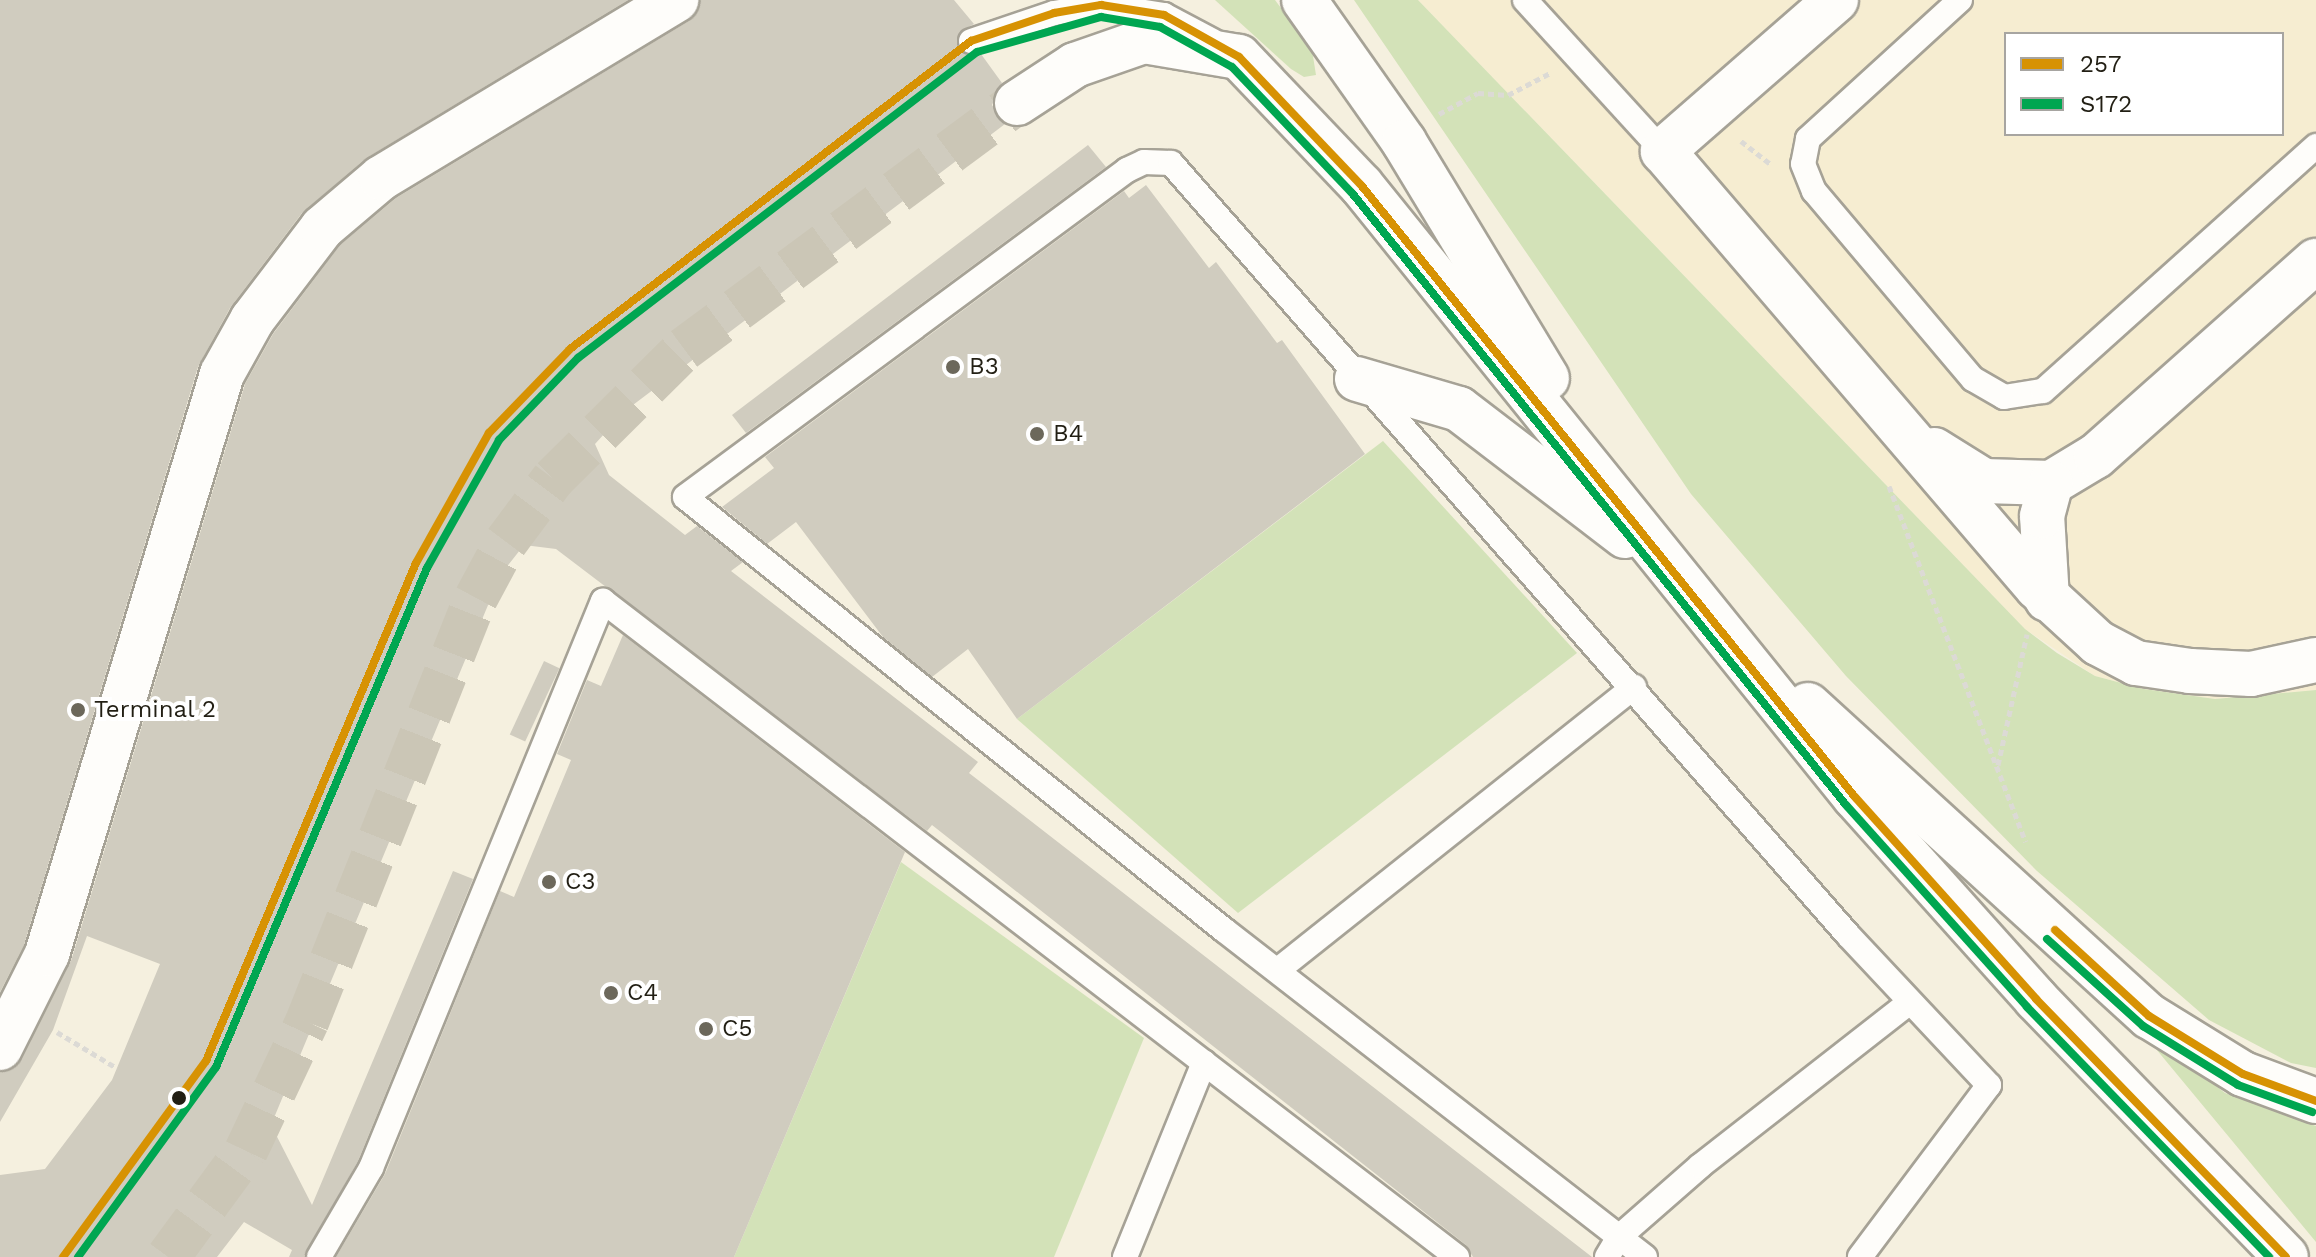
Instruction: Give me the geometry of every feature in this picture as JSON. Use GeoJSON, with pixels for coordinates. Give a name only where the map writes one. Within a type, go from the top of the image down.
{"type":"FeatureCollection","features":[{"type":"Feature","properties":{"kind":"street"},"geometry":{"type":"LineString","coordinates":[[0,1048],[47,954],[222,374],[252,320],[322,228],[381,178],[676,0]]}},
{"type":"Feature","properties":{"kind":"street"},"geometry":{"type":"LineString","coordinates":[[1304,0],[1404,142],[1642,531]]}},
{"type":"Feature","properties":{"kind":"street"},"geometry":{"type":"LineString","coordinates":[[1836,0],[1663,151],[2042,593],[2098,643],[2136,663],[2251,674],[2316,660]]}},
{"type":"Feature","properties":{"kind":"street"},"geometry":{"type":"LineString","coordinates":[[1017,103],[1075,65],[1144,41],[1239,57],[1361,185],[1855,797],[2036,999],[2286,1257]]}},
{"type":"Feature","properties":{"kind":"street"},"geometry":{"type":"LineString","coordinates":[[1903,428],[1984,481],[2051,483],[2096,456],[2316,261]]}},
{"type":"Feature","properties":{"kind":"street"},"geometry":{"type":"LineString","coordinates":[[1357,379],[1459,409],[1678,576]]}},
{"type":"Feature","properties":{"kind":"street"},"geometry":{"type":"LineString","coordinates":[[2042,593],[2042,516],[2051,483]]}},
{"type":"Feature","properties":{"kind":"street"},"geometry":{"type":"LineString","coordinates":[[1706,610],[2149,1016],[2243,1074],[2316,1101]]}},
{"type":"Feature","properties":{"kind":"lane"},"geometry":{"type":"LineString","coordinates":[[1525,0],[1663,151]]}},
{"type":"Feature","properties":{"kind":"lane"},"geometry":{"type":"LineString","coordinates":[[1960,0],[1808,139],[1803,164],[1814,191],[1973,379],[2004,397],[2043,391],[2316,146]]}},
{"type":"Feature","properties":{"kind":"lane"},"geometry":{"type":"LineString","coordinates":[[971,41],[1054,13],[1115,6],[1164,15],[1239,57]]}},
{"type":"Feature","properties":{"kind":"lane"},"geometry":{"type":"LineString","coordinates":[[1645,1257],[1613,1247],[1278,970],[685,497],[1127,170],[1144,162],[1171,163],[1357,379],[1634,687],[1910,1002],[1989,1085],[1860,1257]]}},
{"type":"Feature","properties":{"kind":"lane"},"geometry":{"type":"LineString","coordinates":[[319,1257],[371,1168],[603,601],[1457,1257]]}},
{"type":"Feature","properties":{"kind":"lane"},"geometry":{"type":"LineString","coordinates":[[1278,970],[1634,687]]}},
{"type":"Feature","properties":{"kind":"lane"},"geometry":{"type":"LineString","coordinates":[[1613,1247],[1910,1002]]}},
{"type":"Feature","properties":{"kind":"lane"},"geometry":{"type":"LineString","coordinates":[[1125,1257],[1204,1062]]}},
{"type":"Feature","properties":{"kind":"path"},"geometry":{"type":"LineString","coordinates":[[1404,142],[1455,102],[1478,93],[1508,95],[1578,58]]}},
{"type":"Feature","properties":{"kind":"path"},"geometry":{"type":"LineString","coordinates":[[1708,111],[1768,164],[1803,164]]}},
{"type":"Feature","properties":{"kind":"path"},"geometry":{"type":"LineString","coordinates":[[1882,469],[2028,849]]}},
{"type":"Feature","properties":{"kind":"path"},"geometry":{"type":"LineString","coordinates":[[1998,766],[2042,593]]}},
{"type":"Feature","properties":{"kind":"path"},"geometry":{"type":"LineString","coordinates":[[53,1030],[117,1068]]}},
{"type":"Feature","properties":{"kind":"shaded area"},"geometry":{"type":"Polygon","coordinates":[[[1418,0],[2316,0],[2316,690],[2215,699],[2144,689],[2095,676],[2025,629],[1418,0]]]}},
{"type":"Feature","properties":{"kind":"green space"},"geometry":{"type":"Polygon","coordinates":[[[1215,0],[1275,0],[1312,50],[1316,75],[1304,77],[1291,69],[1215,0]]]}},
{"type":"Feature","properties":{"kind":"green space"},"geometry":{"type":"Polygon","coordinates":[[[1354,0],[1418,0],[2025,629],[2057,653],[2095,676],[2144,689],[2215,699],[2316,690],[2316,1068],[2291,1063],[2209,1020],[2037,871],[1846,676],[1691,494],[1354,0]]]}},
{"type":"Feature","properties":{"kind":"green space"},"geometry":{"type":"Polygon","coordinates":[[[1383,441],[1577,653],[1238,913],[1017,719],[1383,441]]]}},
{"type":"Feature","properties":{"kind":"green space"},"geometry":{"type":"Polygon","coordinates":[[[901,862],[1144,1038],[1054,1257],[734,1257],[901,862]]]}},
{"type":"Feature","properties":{"kind":"green space"},"geometry":{"type":"Polygon","coordinates":[[[2132,1020],[2225,1093],[2316,1126],[2316,1242],[2132,1020]]]}},
{"type":"Feature","properties":{"kind":"building","name":"Terminal 2"},"geometry":{"type":"Polygon","coordinates":[[[0,0],[628,0],[365,159],[302,213],[230,308],[198,367],[24,945],[0,992],[0,0]]]}},
{"type":"Feature","properties":{"kind":"building"},"geometry":{"type":"Polygon","coordinates":[[[701,0],[954,0],[974,24],[959,32],[957,46],[967,55],[981,54],[1002,83],[992,105],[1005,124],[625,411],[595,444],[609,475],[685,535],[697,526],[743,562],[731,571],[978,762],[969,773],[1592,1257],[1473,1257],[1466,1245],[932,825],[927,831],[556,549],[524,545],[501,574],[271,1125],[312,1205],[453,871],[473,879],[358,1161],[304,1257],[289,1257],[292,1250],[244,1222],[217,1257],[0,1257],[0,1175],[45,1169],[112,1080],[160,964],[87,936],[53,1030],[0,1122],[0,1073],[22,1059],[71,961],[245,384],[273,334],[340,245],[396,198],[689,21],[701,0]]]}},
{"type":"Feature","properties":{"kind":"building"},"geometry":{"type":"Polygon","coordinates":[[[1088,145],[1106,167],[746,433],[732,415],[1088,145]]]}},
{"type":"Feature","properties":{"kind":"building"},"geometry":{"type":"Polygon","coordinates":[[[1146,185],[1209,268],[1216,262],[1277,343],[1282,340],[1365,454],[1017,719],[968,649],[932,677],[883,637],[796,522],[767,544],[722,507],[774,468],[765,457],[1124,191],[1129,198],[1146,185]]]}},
{"type":"Feature","properties":{"kind":"building"},"geometry":{"type":"Polygon","coordinates":[[[623,635],[905,852],[734,1257],[336,1257],[385,1174],[500,891],[514,897],[571,760],[557,754],[587,680],[601,686],[623,635]]]}},
{"type":"Feature","properties":{"kind":"building"},"geometry":{"type":"Polygon","coordinates":[[[544,661],[559,668],[525,742],[510,734],[544,661]]]}},
{"type":"Feature","properties":{"kind":"tunnel"},"geometry":{"type":"LineString","coordinates":[[168,1257],[246,1151],[307,1022],[476,598],[506,542],[553,479],[684,349],[1017,103]]}},
{"type":"Feature","properties":{"kind":"transit line","name":"257"},"geometry":{"type":"LineString","coordinates":[[63,1257],[206,1061],[416,563],[489,433],[570,349],[971,41],[1054,13],[1101,5],[1164,15],[1239,57],[1361,185],[1855,797],[2036,999],[2286,1257]]}},
{"type":"Feature","properties":{"kind":"transit line","name":"S172"},"geometry":{"type":"LineString","coordinates":[[78,1257],[216,1067],[427,568],[499,440],[578,358],[977,52],[1101,17],[1160,27],[1232,67],[1352,193],[1846,805],[2027,1007],[2269,1257]]}},
{"type":"Feature","properties":{"kind":"transit line","name":"257"},"geometry":{"type":"LineString","coordinates":[[2055,930],[2149,1016],[2243,1074],[2316,1101]]}},
{"type":"Feature","properties":{"kind":"transit line","name":"S172"},"geometry":{"type":"LineString","coordinates":[[2047,939],[2143,1026],[2238,1085],[2312,1112]]}},
{"type":"Feature","properties":{"kind":"place","name":"B3"},"geometry":{"type":"Point","coordinates":[953,367]}},
{"type":"Feature","properties":{"kind":"place","name":"B4"},"geometry":{"type":"Point","coordinates":[1037,434]}},
{"type":"Feature","properties":{"kind":"place","name":"Terminal 2"},"geometry":{"type":"Point","coordinates":[78,710]}},
{"type":"Feature","properties":{"kind":"place","name":"C3"},"geometry":{"type":"Point","coordinates":[549,882]}},
{"type":"Feature","properties":{"kind":"place","name":"C4"},"geometry":{"type":"Point","coordinates":[611,993]}},
{"type":"Feature","properties":{"kind":"place","name":"C5"},"geometry":{"type":"Point","coordinates":[706,1029]}}]}
